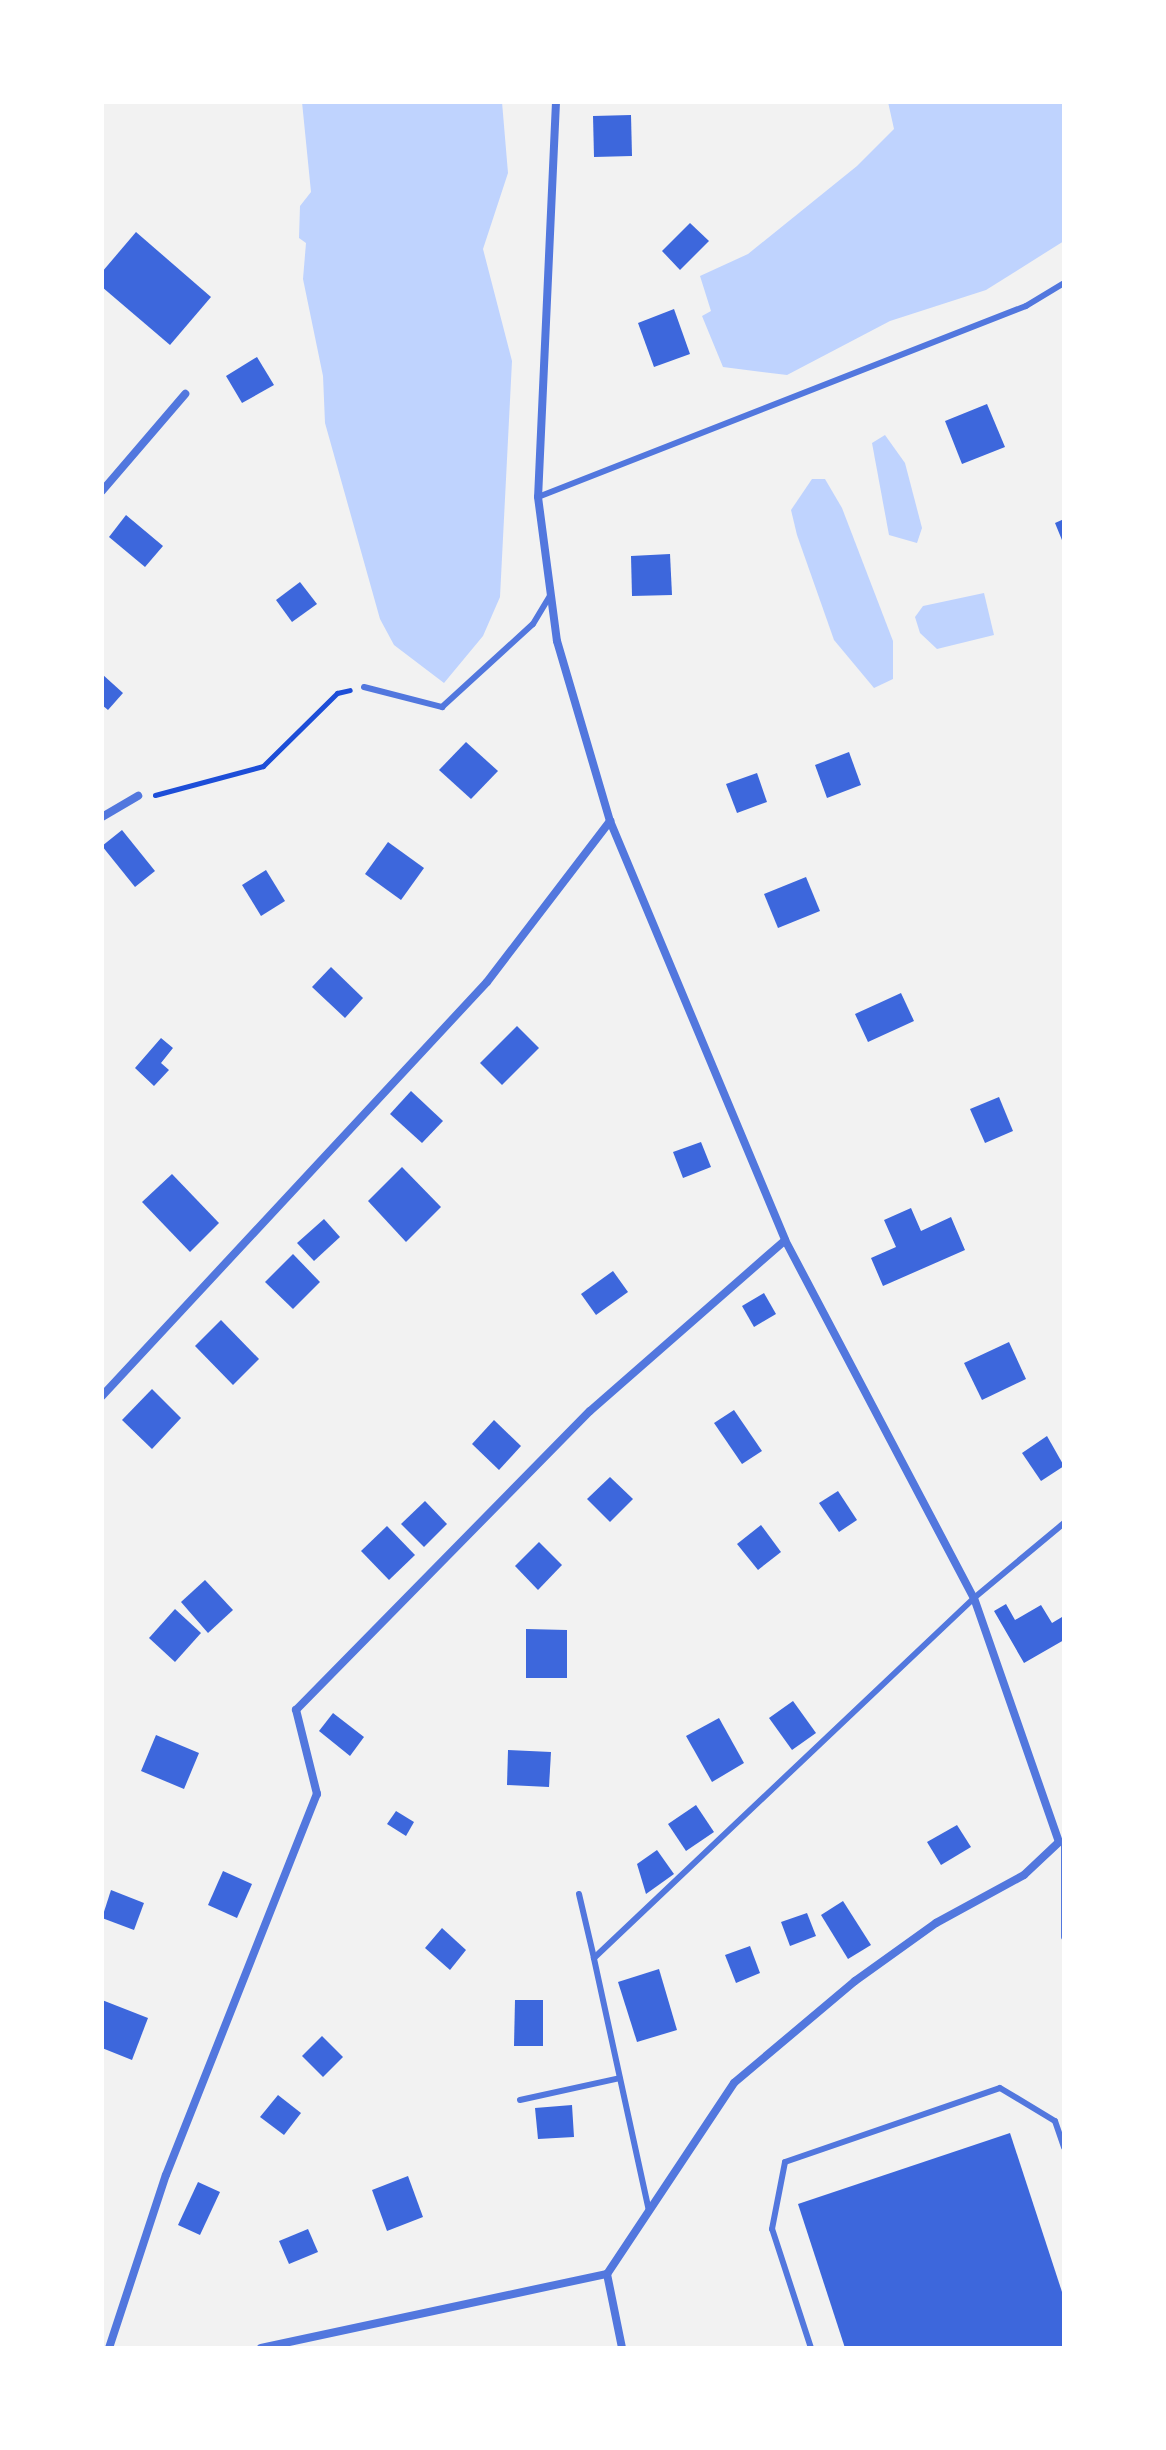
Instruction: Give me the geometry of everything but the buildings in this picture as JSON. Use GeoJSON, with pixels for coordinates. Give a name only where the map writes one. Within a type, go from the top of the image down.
{"type":"FeatureCollection","features":[{"type":"Feature","properties":{"kind":"street"},"geometry":{"type":"LineString","coordinates":[[261,2348],[607,2274],[734,2083],[855,1981],[1024,1875],[1061,1841],[974,1598],[785,1240],[610,821],[557,641],[538,497],[556,102]]}},
{"type":"Feature","properties":{"kind":"street"},"geometry":{"type":"LineString","coordinates":[[102,491],[185,394]]}},
{"type":"Feature","properties":{"kind":"street"},"geometry":{"type":"LineString","coordinates":[[102,817],[138,796]]}},
{"type":"Feature","properties":{"kind":"street"},"geometry":{"type":"LineString","coordinates":[[102,1396],[487,982],[610,821]]}},
{"type":"Feature","properties":{"kind":"street"},"geometry":{"type":"LineString","coordinates":[[109,2348],[166,2175],[317,1794],[296,1710],[590,1411],[785,1240]]}},
{"type":"Feature","properties":{"kind":"street"},"geometry":{"type":"LineString","coordinates":[[607,2274],[622,2348]]}},
{"type":"Feature","properties":{"kind":"lane"},"geometry":{"type":"LineString","coordinates":[[538,497],[1026,306],[1064,283]]}},
{"type":"Feature","properties":{"kind":"lane"},"geometry":{"type":"LineString","coordinates":[[364,687],[442,707],[533,624],[551,595]]}},
{"type":"Feature","properties":{"kind":"lane"},"geometry":{"type":"LineString","coordinates":[[594,1958],[974,1598],[1064,1523]]}},
{"type":"Feature","properties":{"kind":"lane"},"geometry":{"type":"LineString","coordinates":[[1061,1841],[1064,1937]]}},
{"type":"Feature","properties":{"kind":"lane"},"geometry":{"type":"LineString","coordinates":[[579,1894],[649,2211]]}},
{"type":"Feature","properties":{"kind":"lane"},"geometry":{"type":"LineString","coordinates":[[520,2100],[620,2078]]}},
{"type":"Feature","properties":{"kind":"lane"},"geometry":{"type":"LineString","coordinates":[[811,2348],[772,2229],[785,2162],[1000,2088],[1055,2121],[1064,2147]]}},
{"type":"Feature","properties":{"kind":"path"},"geometry":{"type":"LineString","coordinates":[[138,796],[194,790],[263,766],[337,693],[364,687]]}},
{"type":"Feature","properties":{"kind":"water"},"geometry":{"type":"Polygon","coordinates":[[[302,102],[502,102],[508,173],[483,249],[512,361],[500,597],[483,636],[444,683],[394,645],[380,619],[325,423],[323,376],[303,279],[306,243],[299,238],[300,206],[311,192],[302,102]]]}},
{"type":"Feature","properties":{"kind":"water"},"geometry":{"type":"Polygon","coordinates":[[[888,102],[1064,102],[1064,241],[986,290],[890,321],[787,375],[723,367],[702,316],[711,311],[700,276],[748,254],[857,166],[894,129],[888,102]]]}},
{"type":"Feature","properties":{"kind":"water"},"geometry":{"type":"Polygon","coordinates":[[[885,435],[905,463],[922,528],[917,543],[889,535],[872,443],[885,435]]]}},
{"type":"Feature","properties":{"kind":"water"},"geometry":{"type":"Polygon","coordinates":[[[812,479],[825,479],[842,508],[893,641],[893,679],[874,688],[834,640],[797,535],[791,510],[812,479]]]}},
{"type":"Feature","properties":{"kind":"water"},"geometry":{"type":"Polygon","coordinates":[[[984,593],[994,635],[937,649],[920,633],[915,617],[923,606],[984,593]]]}}]}
